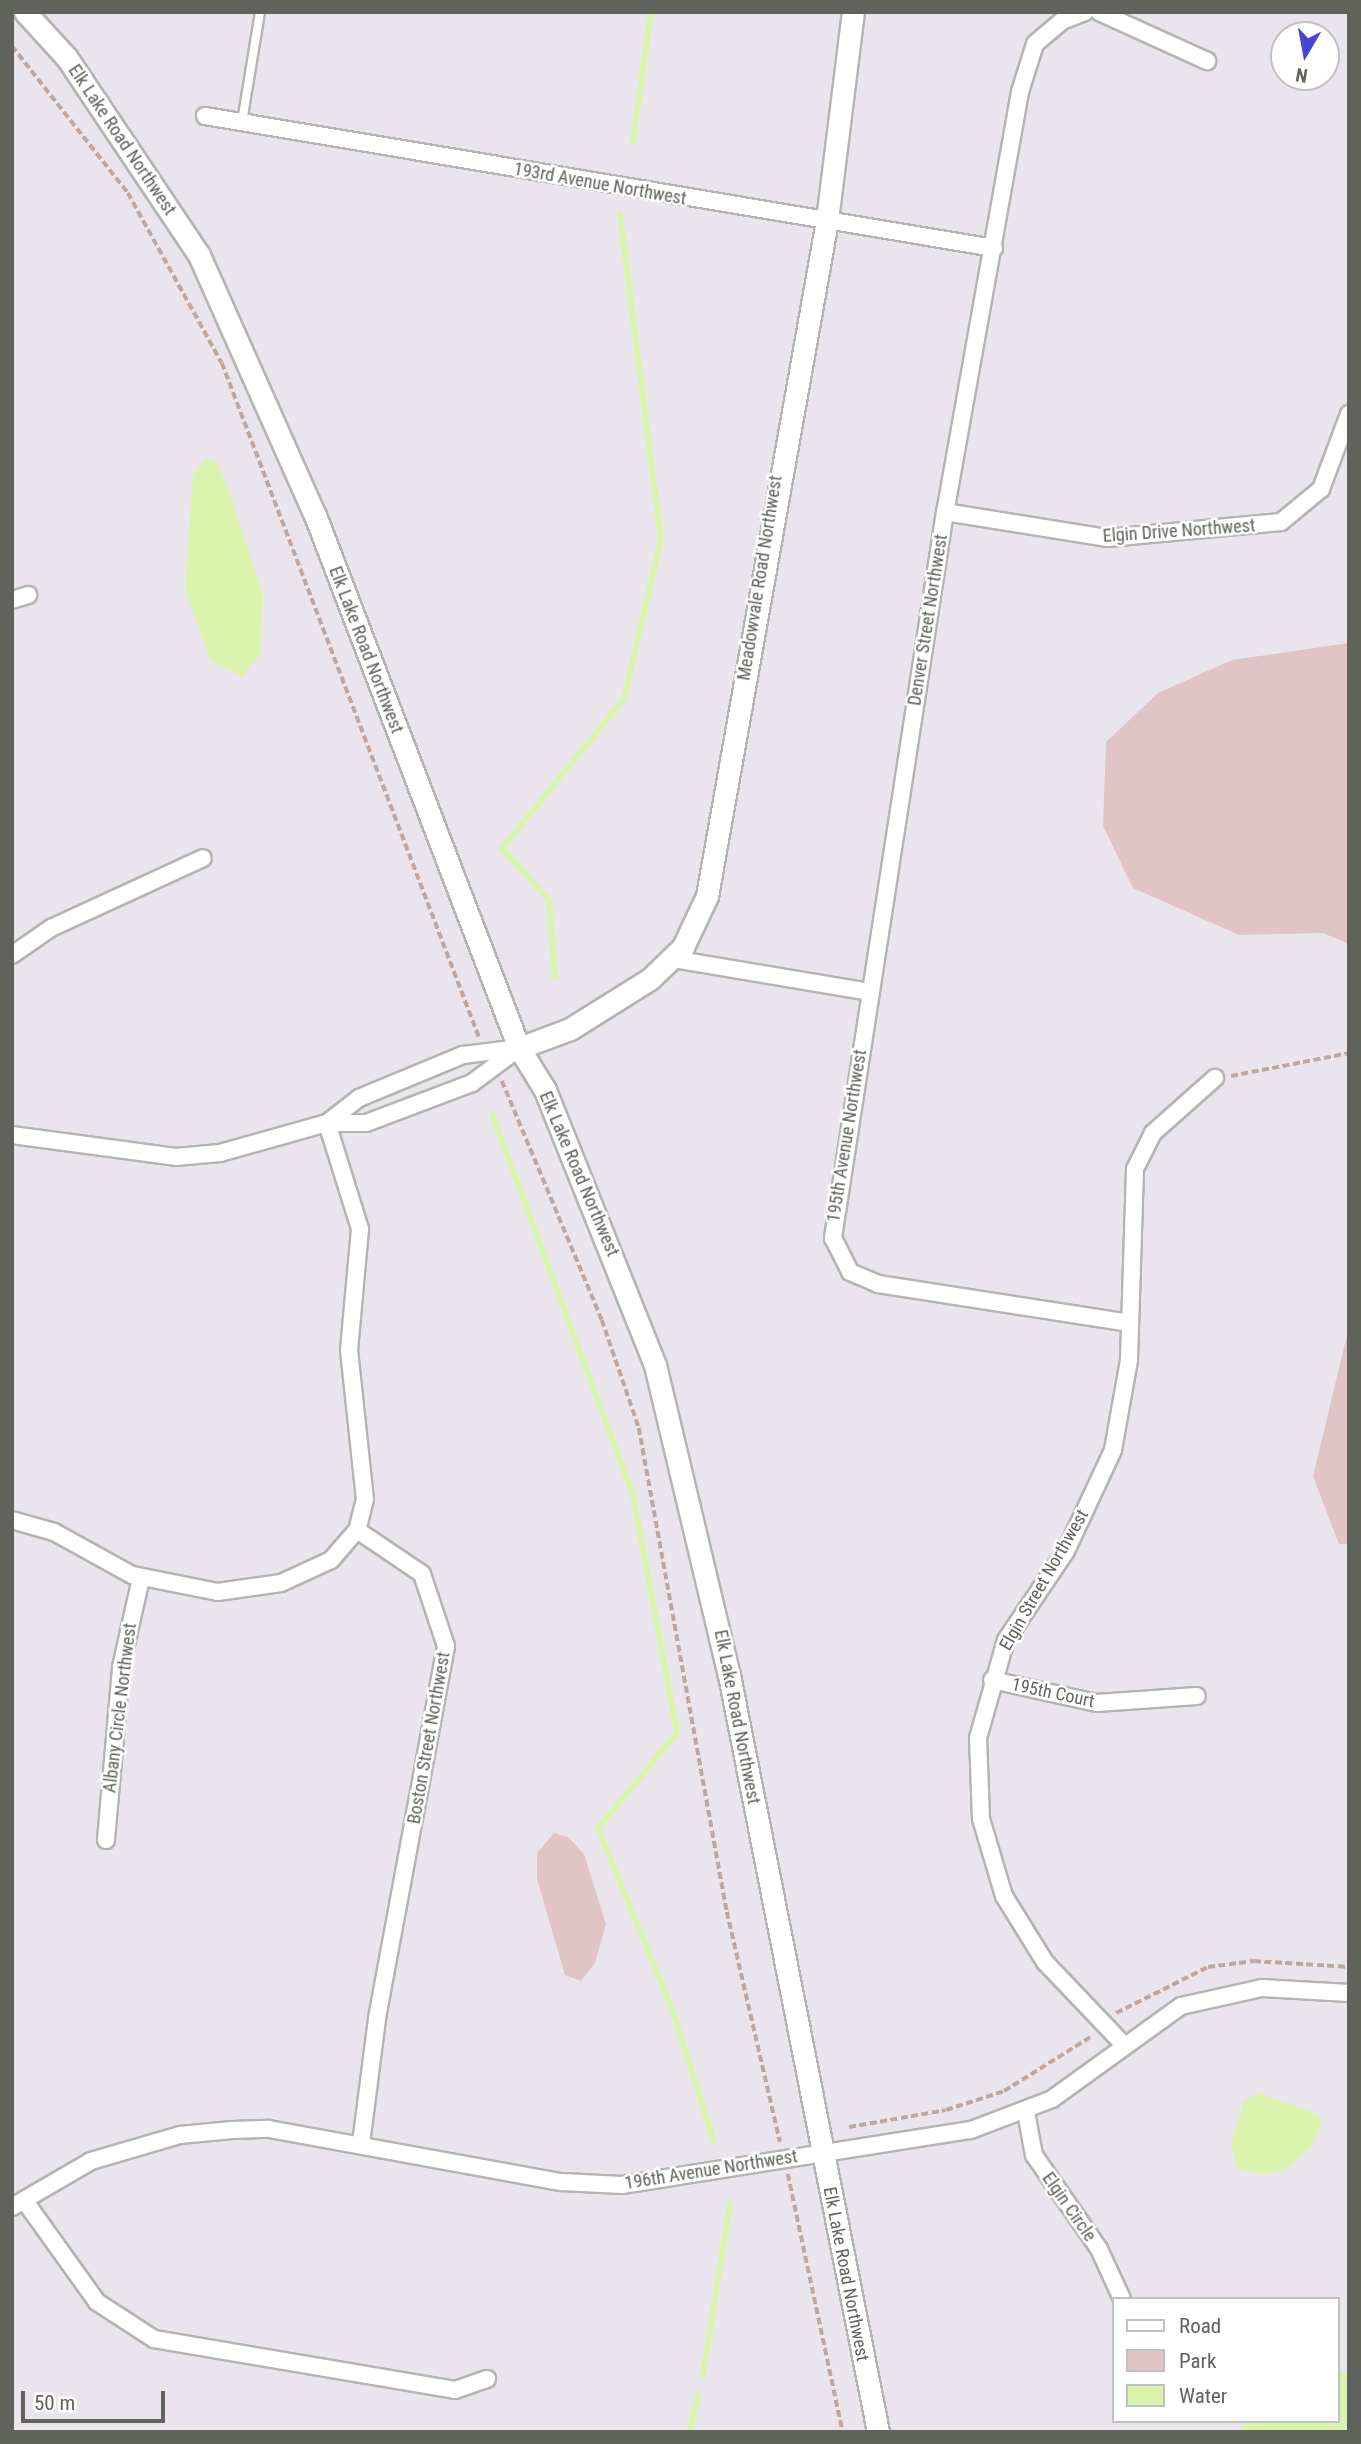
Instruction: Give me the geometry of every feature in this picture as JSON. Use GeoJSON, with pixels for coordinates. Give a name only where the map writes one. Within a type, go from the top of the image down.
{"type":"FeatureCollection","features":[{"type":"Feature","properties":{"kind":"street","name":"Elk Lake Road Northwest"},"geometry":{"type":"LineString","coordinates":[[25,12],[67,58],[200,255],[315,515],[519,1048],[545,1090],[627,1287],[670,1418],[729,1675],[878,2432]]}},
{"type":"Feature","properties":{"kind":"street","name":"Meadowvale Road Northwest"},"geometry":{"type":"LineString","coordinates":[[519,1048],[616,1003],[673,959],[703,910],[713,867],[777,475],[827,220],[853,12]]}},
{"type":"Feature","properties":{"kind":"street","name":"Denver Street Northwest"},"geometry":{"type":"LineString","coordinates":[[870,992],[945,512],[1026,66],[1047,31],[1086,12]]}},
{"type":"Feature","properties":{"kind":"street"},"geometry":{"type":"LineString","coordinates":[[1099,12],[1207,61]]}},
{"type":"Feature","properties":{"kind":"street","name":"193rd Avenue Northwest"},"geometry":{"type":"LineString","coordinates":[[205,116],[995,248]]}},
{"type":"Feature","properties":{"kind":"street","name":"Elgin Drive Northwest"},"geometry":{"type":"LineString","coordinates":[[945,512],[1108,538],[1281,522],[1321,489],[1349,414]]}},
{"type":"Feature","properties":{"kind":"street"},"geometry":{"type":"LineString","coordinates":[[12,954],[51,928],[204,858]]}},
{"type":"Feature","properties":{"kind":"street"},"geometry":{"type":"LineString","coordinates":[[673,959],[870,992]]}},
{"type":"Feature","properties":{"kind":"street","name":"195th Avenue Northwest"},"geometry":{"type":"LineString","coordinates":[[870,992],[832,1224],[842,1263],[862,1279],[901,1289],[1130,1323]]}},
{"type":"Feature","properties":{"kind":"street"},"geometry":{"type":"LineString","coordinates":[[327,1123],[359,1098],[463,1055],[490,1059],[519,1048]]}},
{"type":"Feature","properties":{"kind":"street"},"geometry":{"type":"LineString","coordinates":[[12,1135],[176,1157],[220,1153],[327,1123],[366,1123],[472,1083],[490,1059]]}},
{"type":"Feature","properties":{"kind":"street","name":"Elgin Street Northwest"},"geometry":{"type":"LineString","coordinates":[[1124,2045],[1029,1941],[993,1871],[976,1764],[992,1680],[1006,1640],[1066,1551],[1113,1450],[1130,1323],[1135,1169],[1153,1133],[1215,1078]]}},
{"type":"Feature","properties":{"kind":"street"},"geometry":{"type":"LineString","coordinates":[[12,1520],[54,1532],[141,1578],[197,1591],[261,1588],[331,1560],[357,1530],[365,1499],[349,1350],[360,1229],[327,1123]]}},
{"type":"Feature","properties":{"kind":"street","name":"Boston Street Northwest"},"geometry":{"type":"LineString","coordinates":[[357,1530],[422,1574],[446,1646],[377,2020],[361,2144]]}},
{"type":"Feature","properties":{"kind":"street","name":"Albany Circle Northwest"},"geometry":{"type":"LineString","coordinates":[[106,1840],[121,1667],[141,1578]]}},
{"type":"Feature","properties":{"kind":"street","name":"195th Court"},"geometry":{"type":"LineString","coordinates":[[992,1680],[1097,1703],[1197,1696]]}},
{"type":"Feature","properties":{"kind":"street","name":"196th Avenue Northwest"},"geometry":{"type":"LineString","coordinates":[[18,2203],[91,2161],[180,2135],[269,2129],[590,2185],[642,2182],[783,2155],[822,2153],[971,2130],[1026,2112],[1159,2018],[1208,1997],[1262,1988],[1349,1993]]}},
{"type":"Feature","properties":{"kind":"street","name":"Elgin Circle"},"geometry":{"type":"LineString","coordinates":[[1026,2112],[1034,2155],[1099,2249],[1121,2297]]}},
{"type":"Feature","properties":{"kind":"street"},"geometry":{"type":"LineString","coordinates":[[18,2203],[97,2302],[154,2339],[455,2390],[487,2379]]}},
{"type":"Feature","properties":{"kind":"lane"},"geometry":{"type":"LineString","coordinates":[[242,122],[260,12]]}},
{"type":"Feature","properties":{"kind":"path"},"geometry":{"type":"LineString","coordinates":[[12,46],[128,193],[222,362],[490,1059],[602,1320],[639,1429],[727,1912],[843,2432]]}},
{"type":"Feature","properties":{"kind":"path"},"geometry":{"type":"LineString","coordinates":[[1215,1078],[1349,1053]]}},
{"type":"Feature","properties":{"kind":"green space"},"geometry":{"type":"Polygon","coordinates":[[[1349,643],[1349,944],[1323,933],[1239,935],[1133,888],[1103,826],[1106,742],[1158,693],[1232,660],[1349,643]]]}},
{"type":"Feature","properties":{"kind":"green space"},"geometry":{"type":"Polygon","coordinates":[[[1349,1327],[1349,1544],[1339,1544],[1313,1476],[1349,1327]]]}},
{"type":"Feature","properties":{"kind":"green space"},"geometry":{"type":"Polygon","coordinates":[[[554,1833],[568,1837],[584,1854],[606,1924],[595,1963],[581,1981],[565,1975],[537,1879],[537,1853],[554,1833]]]}},
{"type":"Feature","properties":{"kind":"water"},"geometry":{"type":"Polygon","coordinates":[[[207,458],[217,463],[227,485],[263,595],[260,655],[242,677],[211,660],[185,591],[193,474],[207,458]]]}},
{"type":"Feature","properties":{"kind":"water"},"geometry":{"type":"Polygon","coordinates":[[[1259,2093],[1318,2114],[1322,2123],[1311,2147],[1287,2168],[1265,2175],[1237,2168],[1231,2144],[1244,2101],[1259,2093]]]}},
{"type":"Feature","properties":{"kind":"water"},"geometry":{"type":"Polygon","coordinates":[[[1340,2371],[1349,2374],[1349,2432],[1235,2432],[1247,2423],[1340,2423],[1340,2371]]]}},
{"type":"Feature","properties":{"kind":"waterway"},"geometry":{"type":"LineString","coordinates":[[633,141],[651,12]]}},
{"type":"Feature","properties":{"kind":"waterway"},"geometry":{"type":"LineString","coordinates":[[555,977],[549,900],[502,848],[624,699],[661,539],[620,215]]}},
{"type":"Feature","properties":{"kind":"waterway"},"geometry":{"type":"LineString","coordinates":[[492,1114],[633,1495],[677,1733],[598,1828],[673,2012],[714,2141]]}},
{"type":"Feature","properties":{"kind":"waterway"},"geometry":{"type":"LineString","coordinates":[[703,2375],[730,2203]]}},
{"type":"Feature","properties":{"kind":"waterway"},"geometry":{"type":"LineString","coordinates":[[689,2432],[698,2395]]}}]}
